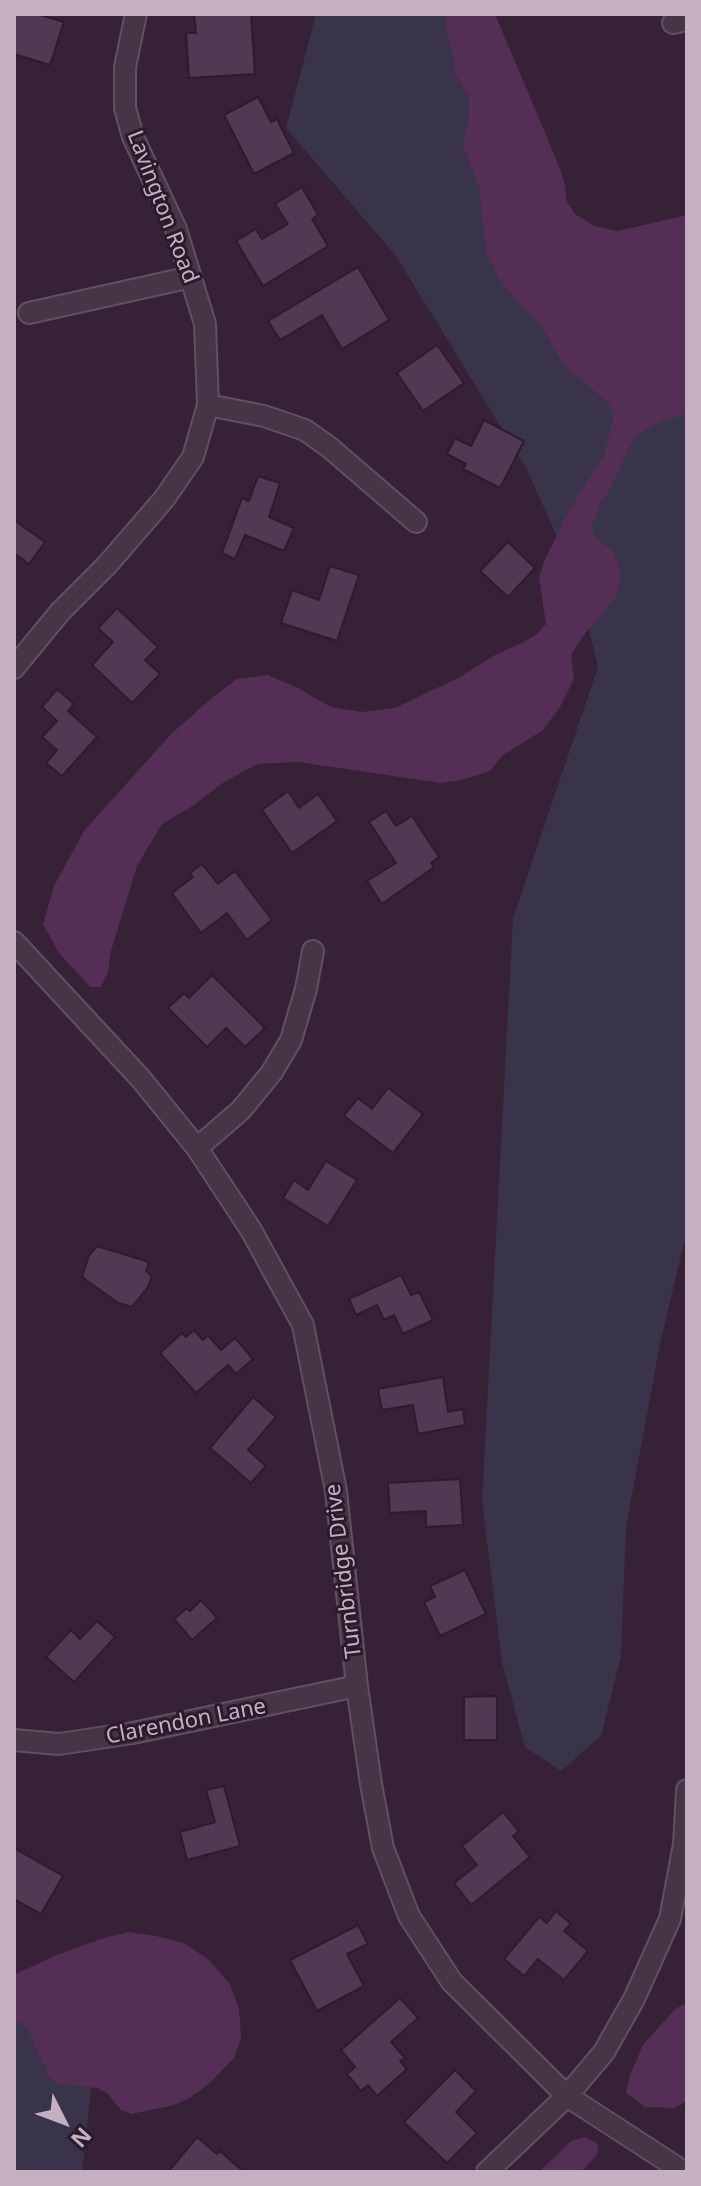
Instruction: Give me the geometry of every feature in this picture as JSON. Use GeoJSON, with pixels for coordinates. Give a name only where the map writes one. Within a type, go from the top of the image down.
{"type":"FeatureCollection","features":[{"type":"Feature","properties":{"kind":"street","name":"Lavington Road"},"geometry":{"type":"LineString","coordinates":[[14,668],[60,612],[107,565],[164,499],[193,457],[208,405],[205,324],[176,229],[133,137],[125,108],[125,67],[136,14]]}},
{"type":"Feature","properties":{"kind":"street"},"geometry":{"type":"LineString","coordinates":[[29,313],[191,277]]}},
{"type":"Feature","properties":{"kind":"street"},"geometry":{"type":"LineString","coordinates":[[208,405],[264,416],[305,430],[416,522]]}},
{"type":"Feature","properties":{"kind":"street","name":"Turnbridge Drive"},"geometry":{"type":"LineString","coordinates":[[14,942],[141,1079],[197,1148],[251,1230],[303,1325],[336,1491],[371,1784],[383,1848],[409,1916],[452,1982],[567,2096],[684,2172]]}},
{"type":"Feature","properties":{"kind":"street"},"geometry":{"type":"LineString","coordinates":[[197,1148],[241,1110],[272,1072],[291,1040],[313,951]]}},
{"type":"Feature","properties":{"kind":"street","name":"Clarendon Lane"},"geometry":{"type":"LineString","coordinates":[[14,1740],[59,1744],[133,1733],[357,1686]]}},
{"type":"Feature","properties":{"kind":"street"},"geometry":{"type":"LineString","coordinates":[[487,2172],[567,2096],[604,2052],[634,1999],[670,1919],[684,1844],[687,1790]]}},
{"type":"Feature","properties":{"kind":"shaded area"},"geometry":{"type":"Polygon","coordinates":[[[316,14],[472,14],[523,173],[687,344],[687,1230],[660,1344],[626,1527],[621,1656],[601,1736],[561,1771],[525,1747],[502,1662],[482,1501],[513,918],[598,667],[576,579],[526,468],[396,256],[286,128],[316,14]]]}},
{"type":"Feature","properties":{"kind":"shaded area"},"geometry":{"type":"Polygon","coordinates":[[[446,14],[495,14],[559,166],[567,202],[575,214],[594,226],[618,231],[687,215],[687,414],[662,421],[639,434],[601,501],[592,526],[594,535],[614,553],[621,576],[619,588],[614,600],[571,654],[574,679],[560,707],[543,730],[502,756],[490,771],[462,780],[441,783],[298,762],[258,764],[224,782],[162,824],[137,866],[111,951],[108,972],[101,987],[90,987],[59,953],[43,924],[54,886],[84,831],[172,733],[213,697],[237,679],[268,675],[331,707],[362,712],[395,708],[526,641],[546,624],[539,577],[570,509],[604,456],[614,414],[607,402],[566,370],[542,326],[499,278],[486,252],[479,187],[463,146],[469,117],[469,97],[455,73],[446,14]]]}},
{"type":"Feature","properties":{"kind":"shaded area"},"geometry":{"type":"Polygon","coordinates":[[[129,1932],[184,1943],[209,1960],[230,1984],[239,2008],[241,2038],[234,2058],[209,2084],[188,2099],[132,2114],[121,2110],[107,2093],[97,2088],[57,2084],[51,2079],[27,2028],[14,2021],[14,1975],[54,1956],[129,1932]]]}},
{"type":"Feature","properties":{"kind":"shaded area"},"geometry":{"type":"Polygon","coordinates":[[[14,1994],[96,2045],[82,2172],[14,2172],[14,1994]]]}},
{"type":"Feature","properties":{"kind":"shaded area"},"geometry":{"type":"Polygon","coordinates":[[[687,2002],[687,2101],[674,2108],[645,2107],[626,2093],[630,2075],[643,2045],[674,2010],[687,2002]]]}},
{"type":"Feature","properties":{"kind":"shaded area"},"geometry":{"type":"Polygon","coordinates":[[[585,2137],[598,2144],[597,2155],[581,2172],[539,2172],[571,2141],[585,2137]]]}},
{"type":"Feature","properties":{"kind":"building"},"geometry":{"type":"Polygon","coordinates":[[[14,14],[37,14],[64,22],[50,65],[14,54],[14,14]]]}},
{"type":"Feature","properties":{"kind":"building"},"geometry":{"type":"Polygon","coordinates":[[[194,14],[251,14],[255,74],[189,78],[186,33],[196,33],[194,14]]]}},
{"type":"Feature","properties":{"kind":"building"},"geometry":{"type":"Polygon","coordinates":[[[258,97],[271,122],[277,119],[294,153],[254,174],[224,115],[258,97]]]}},
{"type":"Feature","properties":{"kind":"building"},"geometry":{"type":"Polygon","coordinates":[[[302,187],[318,215],[312,219],[328,246],[263,286],[236,241],[256,229],[262,239],[288,224],[275,204],[302,187]]]}},
{"type":"Feature","properties":{"kind":"building"},"geometry":{"type":"Polygon","coordinates":[[[358,267],[389,320],[342,349],[322,315],[280,340],[268,321],[358,267]]]}},
{"type":"Feature","properties":{"kind":"building"},"geometry":{"type":"Polygon","coordinates":[[[437,345],[464,383],[423,411],[397,373],[437,345]]]}},
{"type":"Feature","properties":{"kind":"building"},"geometry":{"type":"Polygon","coordinates":[[[484,420],[524,441],[500,488],[463,469],[466,464],[447,454],[455,438],[471,446],[484,420]]]}},
{"type":"Feature","properties":{"kind":"building"},"geometry":{"type":"Polygon","coordinates":[[[258,476],[280,483],[269,517],[294,528],[284,551],[245,535],[235,559],[222,553],[242,498],[249,501],[258,476]]]}},
{"type":"Feature","properties":{"kind":"building"},"geometry":{"type":"Polygon","coordinates":[[[14,520],[45,542],[29,564],[14,553],[14,520]]]}},
{"type":"Feature","properties":{"kind":"building"},"geometry":{"type":"Polygon","coordinates":[[[508,542],[535,568],[508,597],[480,571],[508,542]]]}},
{"type":"Feature","properties":{"kind":"building"},"geometry":{"type":"Polygon","coordinates":[[[330,566],[359,575],[337,641],[281,623],[292,590],[319,600],[330,566]]]}},
{"type":"Feature","properties":{"kind":"building"},"geometry":{"type":"Polygon","coordinates":[[[117,608],[158,647],[145,660],[160,674],[132,703],[92,665],[113,642],[98,628],[117,608]]]}},
{"type":"Feature","properties":{"kind":"building"},"geometry":{"type":"Polygon","coordinates":[[[57,689],[74,704],[68,711],[97,737],[62,776],[46,763],[57,750],[42,737],[57,721],[42,707],[57,689]]]}},
{"type":"Feature","properties":{"kind":"building"},"geometry":{"type":"Polygon","coordinates":[[[288,791],[299,808],[318,794],[337,821],[292,853],[262,810],[288,791]]]}},
{"type":"Feature","properties":{"kind":"building"},"geometry":{"type":"Polygon","coordinates":[[[386,811],[396,826],[412,816],[439,857],[431,863],[434,867],[382,904],[367,881],[396,863],[369,822],[386,811]]]}},
{"type":"Feature","properties":{"kind":"building"},"geometry":{"type":"Polygon","coordinates":[[[202,864],[218,884],[235,871],[272,920],[247,940],[227,913],[201,933],[172,893],[193,877],[190,873],[202,864]]]}},
{"type":"Feature","properties":{"kind":"building"},"geometry":{"type":"Polygon","coordinates":[[[212,975],[265,1028],[245,1047],[226,1028],[207,1047],[168,1008],[184,993],[189,998],[212,975]]]}},
{"type":"Feature","properties":{"kind":"building"},"geometry":{"type":"Polygon","coordinates":[[[388,1088],[423,1114],[393,1153],[344,1116],[358,1098],[372,1109],[388,1088]]]}},
{"type":"Feature","properties":{"kind":"building"},"geometry":{"type":"Polygon","coordinates":[[[326,1161],[357,1180],[328,1226],[283,1198],[294,1180],[308,1190],[326,1161]]]}},
{"type":"Feature","properties":{"kind":"building"},"geometry":{"type":"Polygon","coordinates":[[[97,1246],[149,1262],[146,1271],[152,1276],[148,1287],[132,1307],[118,1303],[82,1277],[89,1255],[97,1246]]]}},
{"type":"Feature","properties":{"kind":"building"},"geometry":{"type":"Polygon","coordinates":[[[401,1275],[411,1295],[419,1292],[433,1320],[403,1334],[394,1315],[384,1320],[377,1305],[356,1315],[349,1299],[401,1275]]]}},
{"type":"Feature","properties":{"kind":"building"},"geometry":{"type":"Polygon","coordinates":[[[194,1330],[203,1340],[208,1335],[221,1350],[235,1338],[253,1359],[236,1374],[228,1365],[196,1393],[160,1353],[182,1333],[186,1337],[194,1330]]]}},
{"type":"Feature","properties":{"kind":"building"},"geometry":{"type":"Polygon","coordinates":[[[443,1377],[448,1412],[463,1409],[465,1425],[418,1434],[413,1405],[382,1410],[378,1389],[443,1377]]]}},
{"type":"Feature","properties":{"kind":"building"},"geometry":{"type":"Polygon","coordinates":[[[253,1397],[276,1417],[248,1450],[266,1466],[251,1483],[210,1448],[253,1397]]]}},
{"type":"Feature","properties":{"kind":"building"},"geometry":{"type":"Polygon","coordinates":[[[460,1479],[463,1525],[426,1527],[426,1511],[390,1513],[388,1483],[460,1479]]]}},
{"type":"Feature","properties":{"kind":"building"},"geometry":{"type":"Polygon","coordinates":[[[465,1570],[486,1614],[440,1636],[424,1602],[435,1597],[430,1586],[465,1570]]]}},
{"type":"Feature","properties":{"kind":"building"},"geometry":{"type":"Polygon","coordinates":[[[201,1600],[217,1618],[192,1640],[174,1619],[187,1608],[190,1611],[201,1600]]]}},
{"type":"Feature","properties":{"kind":"building"},"geometry":{"type":"Polygon","coordinates":[[[97,1621],[115,1637],[74,1682],[46,1657],[71,1630],[80,1639],[97,1621]]]}},
{"type":"Feature","properties":{"kind":"building"},"geometry":{"type":"Polygon","coordinates":[[[497,1696],[497,1740],[464,1740],[464,1697],[497,1696]]]}},
{"type":"Feature","properties":{"kind":"building"},"geometry":{"type":"Polygon","coordinates":[[[224,1786],[240,1846],[187,1860],[180,1832],[215,1822],[206,1790],[224,1786]]]}},
{"type":"Feature","properties":{"kind":"building"},"geometry":{"type":"Polygon","coordinates":[[[503,1812],[519,1831],[513,1836],[530,1857],[471,1905],[454,1883],[477,1865],[462,1846],[503,1812]]]}},
{"type":"Feature","properties":{"kind":"building"},"geometry":{"type":"Polygon","coordinates":[[[14,1848],[63,1876],[41,1914],[14,1899],[14,1848]]]}},
{"type":"Feature","properties":{"kind":"building"},"geometry":{"type":"Polygon","coordinates":[[[556,1911],[571,1924],[564,1931],[588,1951],[564,1980],[538,1959],[524,1976],[504,1959],[539,1917],[547,1923],[556,1911]]]}},
{"type":"Feature","properties":{"kind":"building"},"geometry":{"type":"Polygon","coordinates":[[[358,1925],[368,1944],[347,1954],[364,1986],[317,2011],[290,1960],[358,1925]]]}},
{"type":"Feature","properties":{"kind":"building"},"geometry":{"type":"Polygon","coordinates":[[[400,1998],[418,2018],[391,2042],[405,2058],[400,2061],[407,2069],[377,2096],[368,2085],[361,2091],[347,2074],[355,2067],[341,2050],[400,1998]]]}},
{"type":"Feature","properties":{"kind":"building"},"geometry":{"type":"Polygon","coordinates":[[[455,2070],[476,2091],[456,2112],[477,2133],[447,2163],[404,2122],[455,2070]]]}},
{"type":"Feature","properties":{"kind":"building"},"geometry":{"type":"Polygon","coordinates":[[[197,2137],[217,2154],[220,2151],[244,2172],[168,2172],[197,2137]]]}}]}
